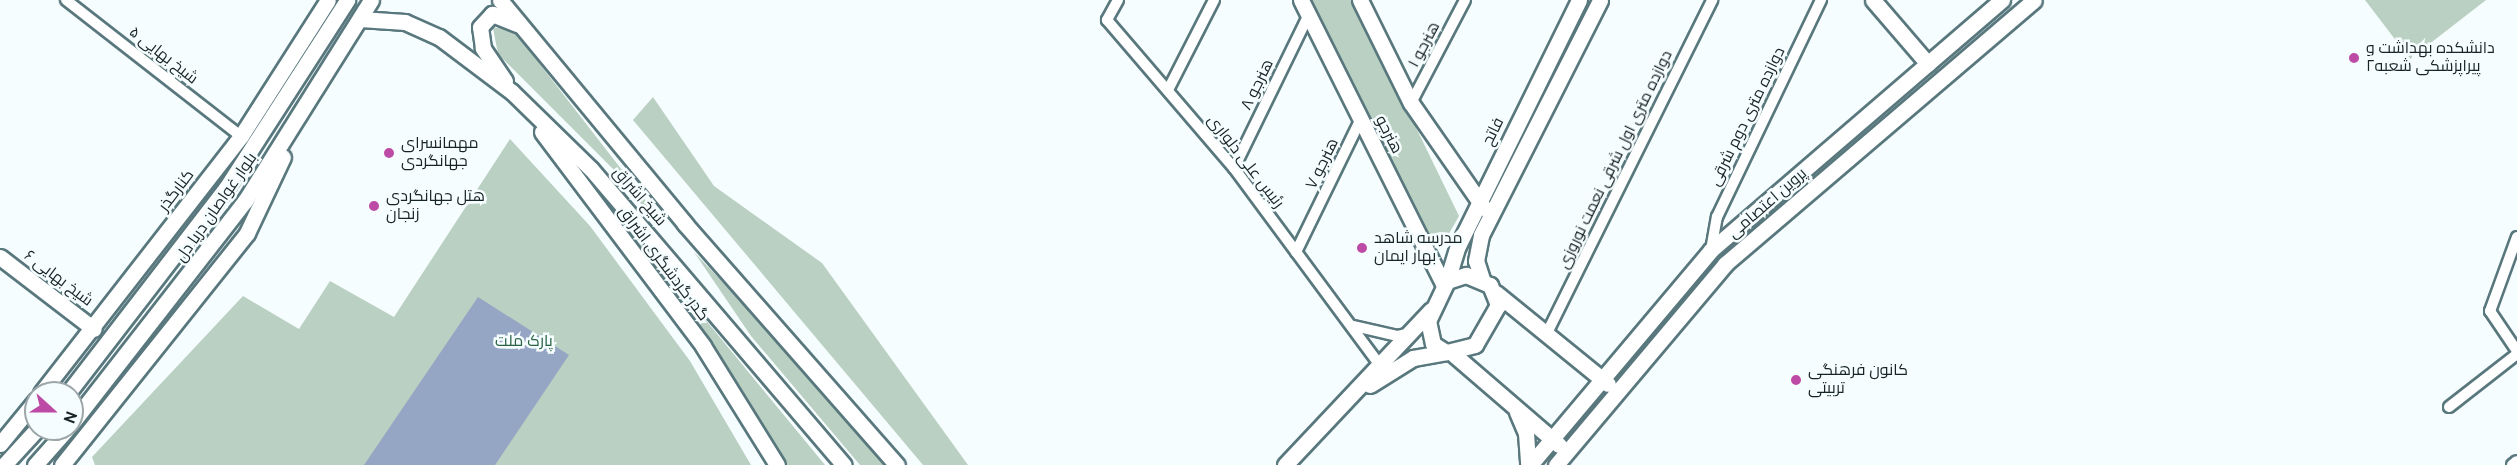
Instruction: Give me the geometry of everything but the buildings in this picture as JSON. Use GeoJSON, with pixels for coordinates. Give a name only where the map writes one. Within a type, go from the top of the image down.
{"type":"FeatureCollection","features":[{"type":"Feature","properties":{"kind":"main road","name":"کنارگذر"},"geometry":{"type":"LineString","coordinates":[[51,381],[94,329],[241,136],[328,0]]}},
{"type":"Feature","properties":{"kind":"main road","name":"بلوار غواصان دریا دل"},"geometry":{"type":"LineString","coordinates":[[78,381],[162,276],[286,100],[347,0]]}},
{"type":"Feature","properties":{"kind":"main road","name":"بلوار غواصان دریا دل"},"geometry":{"type":"LineString","coordinates":[[84,408],[183,288],[305,112],[371,0]]}},
{"type":"Feature","properties":{"kind":"main road","name":"شیخ اشراق"},"geometry":{"type":"LineString","coordinates":[[500,0],[897,465]]}},
{"type":"Feature","properties":{"kind":"main road","name":"هنرجو"},"geometry":{"type":"LineString","coordinates":[[1301,0],[1360,121],[1446,283]]}},
{"type":"Feature","properties":{"kind":"main road"},"geometry":{"type":"LineString","coordinates":[[1360,0],[1411,103],[1486,208]]}},
{"type":"Feature","properties":{"kind":"main road","name":"فاتح"},"geometry":{"type":"LineString","coordinates":[[1482,279],[1477,249],[1486,208],[1579,0]]}},
{"type":"Feature","properties":{"kind":"main road","name":"فاتح"},"geometry":{"type":"LineString","coordinates":[[1446,283],[1600,0]]}},
{"type":"Feature","properties":{"kind":"main road"},"geometry":{"type":"LineString","coordinates":[[1873,0],[1928,64]]}},
{"type":"Feature","properties":{"kind":"main road","name":"پروین اعتصامی"},"geometry":{"type":"LineString","coordinates":[[1529,465],[1711,250],[2002,0]]}},
{"type":"Feature","properties":{"kind":"main road","name":"پروین اعتصامی"},"geometry":{"type":"LineString","coordinates":[[1556,465],[1725,264],[2034,0]]}},
{"type":"Feature","properties":{"kind":"main road"},"geometry":{"type":"LineString","coordinates":[[512,92],[483,48],[480,27],[492,14],[519,25]]}},
{"type":"Feature","properties":{"kind":"main road","name":"شیخ اشراق"},"geometry":{"type":"LineString","coordinates":[[360,19],[405,22],[439,37],[512,92],[591,169],[844,465]]}},
{"type":"Feature","properties":{"kind":"main road","name":"گدر گردشگری اشراق"},"geometry":{"type":"LineString","coordinates":[[512,92],[703,346],[777,465]]}},
{"type":"Feature","properties":{"kind":"main road"},"geometry":{"type":"LineString","coordinates":[[62,465],[248,232],[305,112]]}},
{"type":"Feature","properties":{"kind":"main road","name":"شیخ بهایی ۶"},"geometry":{"type":"LineString","coordinates":[[0,257],[94,329]]}},
{"type":"Feature","properties":{"kind":"main road"},"geometry":{"type":"LineString","coordinates":[[145,263],[162,276]]}},
{"type":"Feature","properties":{"kind":"main road"},"geometry":{"type":"LineString","coordinates":[[1285,465],[1431,310],[1446,283],[1466,275],[1482,279],[1496,293],[1618,391]]}},
{"type":"Feature","properties":{"kind":"main road"},"geometry":{"type":"LineString","coordinates":[[1347,400],[1413,358],[1475,345],[1488,330],[1498,305],[1496,293]]}},
{"type":"Feature","properties":{"kind":"main road"},"geometry":{"type":"LineString","coordinates":[[1431,310],[1429,336],[1567,452]]}},
{"type":"Feature","properties":{"kind":"main road"},"geometry":{"type":"LineString","coordinates":[[1514,407],[1526,433],[1529,465]]}},
{"type":"Feature","properties":{"kind":"main road"},"geometry":{"type":"LineString","coordinates":[[1,439],[24,413]]}},
{"type":"Feature","properties":{"kind":"main road"},"geometry":{"type":"LineString","coordinates":[[4,465],[26,441]]}},
{"type":"Feature","properties":{"kind":"main road"},"geometry":{"type":"LineString","coordinates":[[41,463],[58,441]]}},
{"type":"Feature","properties":{"kind":"street","name":"شیخ بهایی ۵"},"geometry":{"type":"LineString","coordinates":[[66,0],[241,136]]}},
{"type":"Feature","properties":{"kind":"street","name":"رئیس علی دلواری"},"geometry":{"type":"LineString","coordinates":[[1118,0],[1107,20],[1234,168],[1354,326],[1380,366]]}},
{"type":"Feature","properties":{"kind":"street"},"geometry":{"type":"LineString","coordinates":[[1168,90],[1214,0]]}},
{"type":"Feature","properties":{"kind":"street","name":"هنرجو ۱"},"geometry":{"type":"LineString","coordinates":[[1411,103],[1465,0]]}},
{"type":"Feature","properties":{"kind":"street","name":"دوازده متری اول شرقی نعمت نوروزی"},"geometry":{"type":"LineString","coordinates":[[1547,333],[1712,0]]}},
{"type":"Feature","properties":{"kind":"street","name":"دوازده متری دوم شرقی"},"geometry":{"type":"LineString","coordinates":[[1711,250],[1717,218],[1821,0]]}},
{"type":"Feature","properties":{"kind":"street","name":"هنرجو ۸"},"geometry":{"type":"LineString","coordinates":[[1234,168],[1308,16]]}},
{"type":"Feature","properties":{"kind":"street","name":"هنرجو ۷"},"geometry":{"type":"LineString","coordinates":[[1296,252],[1360,121]]}},
{"type":"Feature","properties":{"kind":"street"},"geometry":{"type":"LineString","coordinates":[[2449,407],[2517,352],[2490,311],[2517,237]]}},
{"type":"Feature","properties":{"kind":"street"},"geometry":{"type":"LineString","coordinates":[[1354,326],[1397,336],[1410,333]]}},
{"type":"Feature","properties":{"kind":"street"},"geometry":{"type":"LineString","coordinates":[[2512,465],[2517,461]]}},
{"type":"Feature","properties":{"kind":"green space"},"geometry":{"type":"Polygon","coordinates":[[[1312,0],[1354,0],[1459,216],[1442,246],[1434,244],[1312,0]]]}},
{"type":"Feature","properties":{"kind":"green space"},"geometry":{"type":"Polygon","coordinates":[[[2365,0],[2486,0],[2410,59],[2365,0]]]}},
{"type":"Feature","properties":{"kind":"green space"},"geometry":{"type":"Polygon","coordinates":[[[511,27],[653,210],[649,214],[613,169],[498,54],[493,28],[511,27]]]}},
{"type":"Feature","properties":{"kind":"green space"},"geometry":{"type":"Polygon","coordinates":[[[653,97],[714,186],[822,263],[968,465],[923,465],[633,120],[653,97]]]}},
{"type":"Feature","properties":{"kind":"green space","name":"پارک ملت"},"geometry":{"type":"Polygon","coordinates":[[[510,139],[590,226],[690,361],[751,465],[95,465],[92,457],[243,296],[299,329],[330,281],[394,317],[510,139]]]}},
{"type":"Feature","properties":{"kind":"green space"},"geometry":{"type":"Polygon","coordinates":[[[556,143],[825,465],[787,465],[722,361],[556,143]]]}},
{"type":"Feature","properties":{"kind":"green space"},"geometry":{"type":"Polygon","coordinates":[[[694,252],[785,348],[884,465],[860,465],[751,336],[694,252]]]}},
{"type":"Feature","properties":{"kind":"water"},"geometry":{"type":"Polygon","coordinates":[[[478,297],[569,355],[495,465],[364,465],[478,297]]]}},
{"type":"Feature","properties":{"kind":"place","name":"دانشکده بهداشت و پیراپزشکى شعبه۲"},"geometry":{"type":"Point","coordinates":[2354,58]}},
{"type":"Feature","properties":{"kind":"place","name":"مهمانسرای جهانگردی"},"geometry":{"type":"Point","coordinates":[389,153]}},
{"type":"Feature","properties":{"kind":"place","name":"هتل جهانگردی زنجان"},"geometry":{"type":"Point","coordinates":[374,206]}},
{"type":"Feature","properties":{"kind":"place","name":"مدرسه شاهد بهار ایمان"},"geometry":{"type":"Point","coordinates":[1362,248]}},
{"type":"Feature","properties":{"kind":"place","name":"کانون فرهنگی تربیتی"},"geometry":{"type":"Point","coordinates":[1796,380]}}]}
